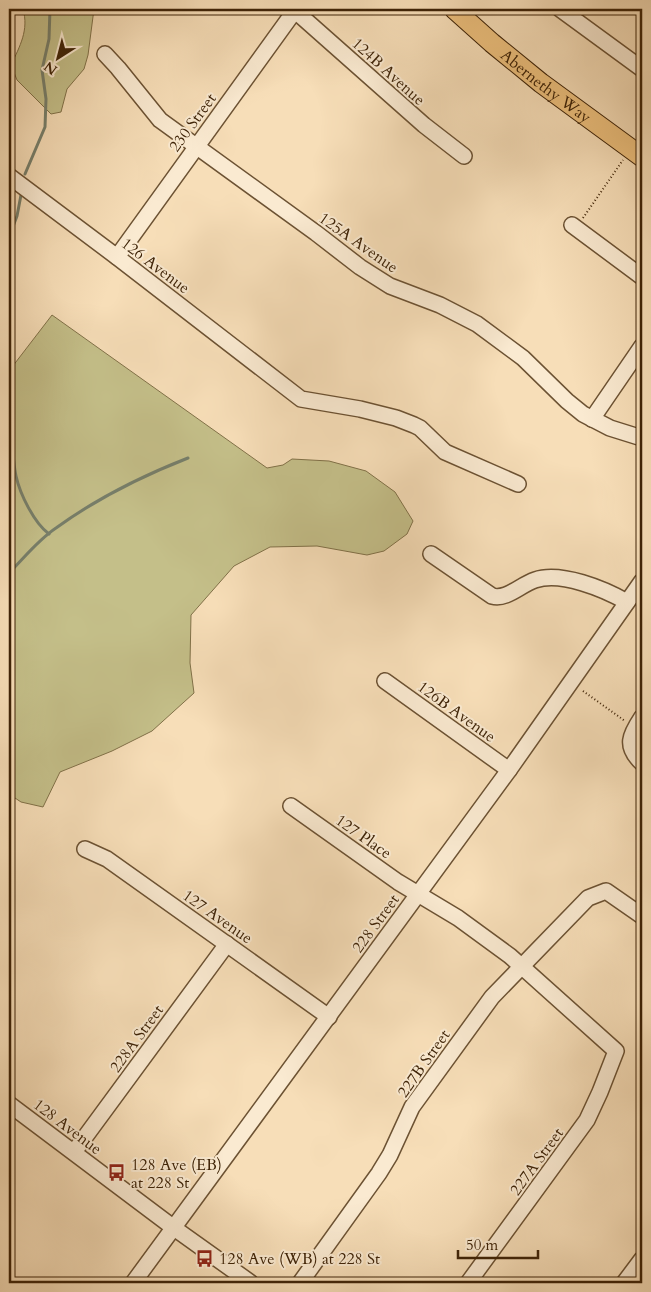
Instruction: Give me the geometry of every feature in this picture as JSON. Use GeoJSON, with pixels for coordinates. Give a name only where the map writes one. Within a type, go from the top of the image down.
{"type":"FeatureCollection","features":[{"type":"Feature","properties":{"kind":"main road","name":"Abernethy Way"},"geometry":{"type":"LineString","coordinates":[[454,9],[541,83],[642,156]]}},
{"type":"Feature","properties":{"kind":"street","name":"230 Street"},"geometry":{"type":"LineString","coordinates":[[117,257],[295,9]]}},
{"type":"Feature","properties":{"kind":"street","name":"124B Avenue"},"geometry":{"type":"LineString","coordinates":[[295,9],[424,125],[464,156]]}},
{"type":"Feature","properties":{"kind":"street"},"geometry":{"type":"LineString","coordinates":[[560,9],[642,69]]}},
{"type":"Feature","properties":{"kind":"street","name":"125A Avenue"},"geometry":{"type":"LineString","coordinates":[[104,54],[118,68],[160,120],[373,276],[390,286],[440,305],[477,324],[524,358],[567,401],[592,419],[610,428],[642,438]]}},
{"type":"Feature","properties":{"kind":"street","name":"126 Avenue"},"geometry":{"type":"LineString","coordinates":[[9,176],[304,401],[360,409],[396,418],[420,428],[445,452],[518,484]]}},
{"type":"Feature","properties":{"kind":"street"},"geometry":{"type":"LineString","coordinates":[[574,227],[642,277]]}},
{"type":"Feature","properties":{"kind":"street"},"geometry":{"type":"LineString","coordinates":[[592,419],[642,346]]}},
{"type":"Feature","properties":{"kind":"street"},"geometry":{"type":"LineString","coordinates":[[431,554],[492,596],[504,597],[535,580],[555,576],[602,589],[627,602]]}},
{"type":"Feature","properties":{"kind":"street","name":"228 Street"},"geometry":{"type":"LineString","coordinates":[[133,1283],[509,770],[642,581]]}},
{"type":"Feature","properties":{"kind":"street","name":"126B Avenue"},"geometry":{"type":"LineString","coordinates":[[385,681],[509,770]]}},
{"type":"Feature","properties":{"kind":"street"},"geometry":{"type":"LineString","coordinates":[[639,723],[631,736],[631,746],[636,757],[642,762]]}},
{"type":"Feature","properties":{"kind":"street","name":"127 Place"},"geometry":{"type":"LineString","coordinates":[[292,806],[398,882],[418,893]]}},
{"type":"Feature","properties":{"kind":"street","name":"127 Avenue"},"geometry":{"type":"LineString","coordinates":[[85,849],[107,859],[328,1017]]}},
{"type":"Feature","properties":{"kind":"street","name":"227B Street"},"geometry":{"type":"LineString","coordinates":[[300,1283],[390,1156],[408,1116],[421,1095],[492,997],[588,898],[606,891],[642,916]]}},
{"type":"Feature","properties":{"kind":"street"},"geometry":{"type":"LineString","coordinates":[[418,893],[477,930],[521,966]]}},
{"type":"Feature","properties":{"kind":"street","name":"228A Street"},"geometry":{"type":"LineString","coordinates":[[74,1152],[227,944]]}},
{"type":"Feature","properties":{"kind":"street","name":"227A Street"},"geometry":{"type":"LineString","coordinates":[[468,1283],[587,1120],[616,1050],[521,966]]}},
{"type":"Feature","properties":{"kind":"street","name":"128 Avenue"},"geometry":{"type":"LineString","coordinates":[[9,1104],[174,1228],[251,1283]]}},
{"type":"Feature","properties":{"kind":"street"},"geometry":{"type":"LineString","coordinates":[[624,1283],[642,1259]]}},
{"type":"Feature","properties":{"kind":"path"},"geometry":{"type":"LineString","coordinates":[[574,227],[623,160]]}},
{"type":"Feature","properties":{"kind":"path"},"geometry":{"type":"LineString","coordinates":[[583,691],[639,723]]}},
{"type":"Feature","properties":{"kind":"shaded area"},"geometry":{"type":"Polygon","coordinates":[[[23,9],[94,9],[88,55],[84,69],[67,89],[61,112],[51,114],[17,80],[11,65],[24,31],[25,17],[23,9]]]}},
{"type":"Feature","properties":{"kind":"shaded area"},"geometry":{"type":"Polygon","coordinates":[[[52,315],[267,468],[283,465],[292,459],[329,461],[366,471],[395,492],[413,521],[407,534],[384,551],[367,555],[317,546],[270,547],[234,566],[191,615],[190,663],[194,693],[152,731],[112,751],[60,772],[43,807],[21,802],[9,794],[9,371],[52,315]]]}},
{"type":"Feature","properties":{"kind":"waterway"},"geometry":{"type":"LineString","coordinates":[[25,174],[45,127],[46,99],[42,70],[49,39],[50,9]]}},
{"type":"Feature","properties":{"kind":"waterway"},"geometry":{"type":"LineString","coordinates":[[9,237],[17,216],[21,195]]}},
{"type":"Feature","properties":{"kind":"waterway"},"geometry":{"type":"LineString","coordinates":[[9,269],[9,274]]}},
{"type":"Feature","properties":{"kind":"waterway"},"geometry":{"type":"LineString","coordinates":[[9,438],[16,476],[28,508],[38,523],[49,534]]}},
{"type":"Feature","properties":{"kind":"waterway"},"geometry":{"type":"LineString","coordinates":[[9,573],[43,538],[71,517],[120,489],[188,458]]}},
{"type":"Feature","properties":{"kind":"place","name":"128 Ave (EB) at 228 St"},"geometry":{"type":"Point","coordinates":[117,1173]}},
{"type":"Feature","properties":{"kind":"place","name":"128 Ave (WB) at 228 St"},"geometry":{"type":"Point","coordinates":[205,1258]}}]}
